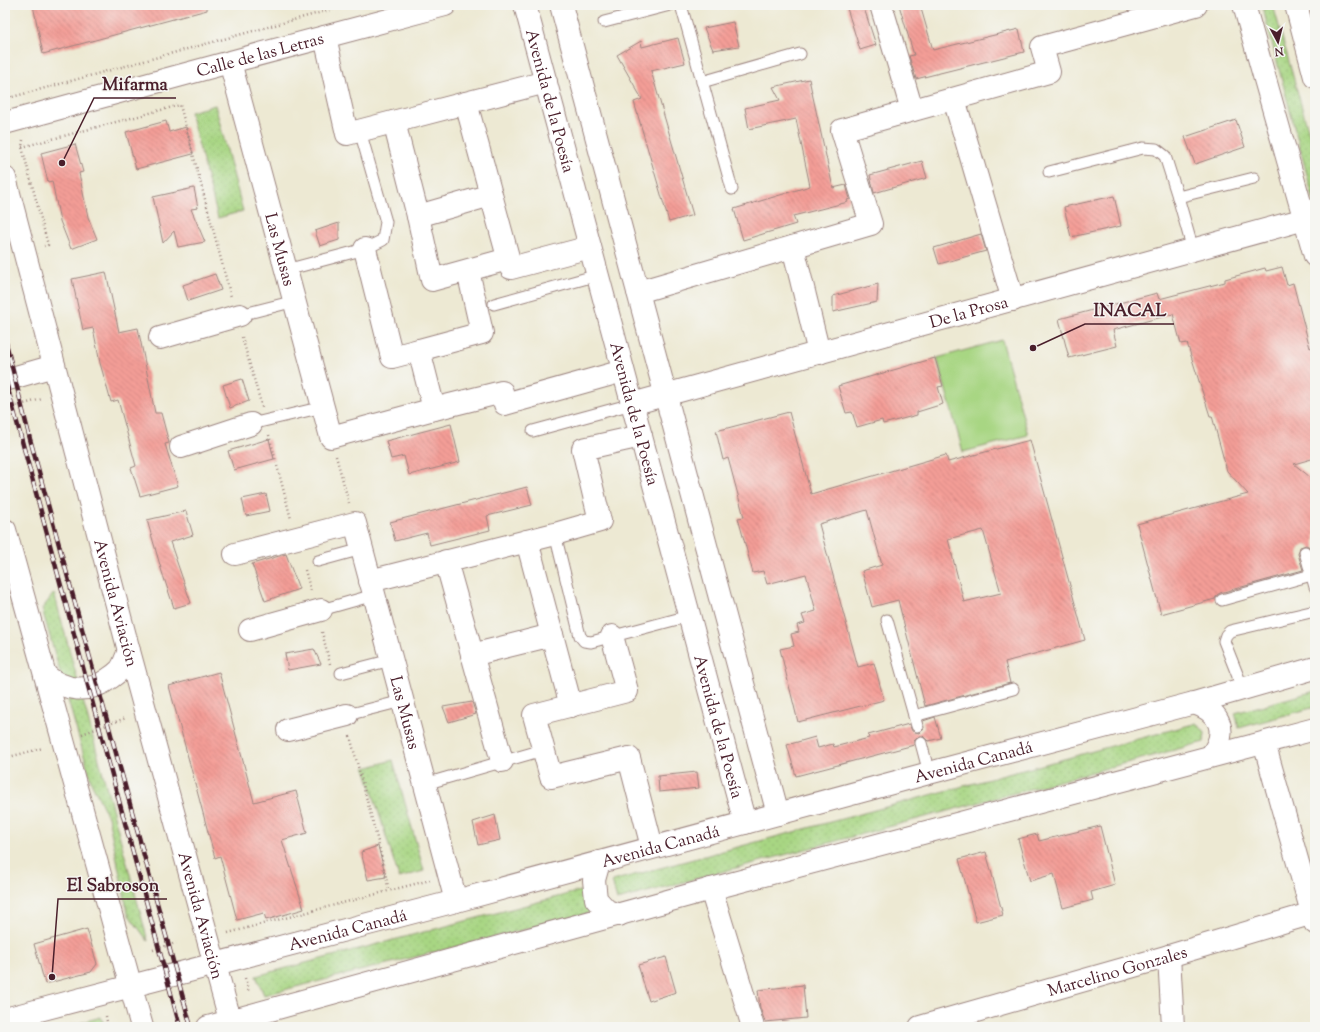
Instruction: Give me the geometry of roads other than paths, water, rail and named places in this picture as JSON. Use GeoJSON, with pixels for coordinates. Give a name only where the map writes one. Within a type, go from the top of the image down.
{"type":"FeatureCollection","features":[{"type":"Feature","properties":{"kind":"street","name":"Calle de las Letras"},"geometry":{"type":"LineString","coordinates":[[5,123],[445,5]]}},
{"type":"Feature","properties":{"kind":"street","name":"Avenida de la Poesía"},"geometry":{"type":"LineString","coordinates":[[525,5],[745,822]]}},
{"type":"Feature","properties":{"kind":"street","name":"Avenida de la Poesía"},"geometry":{"type":"LineString","coordinates":[[561,5],[778,814]]}},
{"type":"Feature","properties":{"kind":"street"},"geometry":{"type":"LineString","coordinates":[[881,5],[912,110]]}},
{"type":"Feature","properties":{"kind":"street"},"geometry":{"type":"LineString","coordinates":[[638,292],[793,248],[870,224],[842,130],[1049,72],[1042,47],[1196,5]]}},
{"type":"Feature","properties":{"kind":"street"},"geometry":{"type":"LineString","coordinates":[[1244,5],[1315,256]]}},
{"type":"Feature","properties":{"kind":"street"},"geometry":{"type":"LineString","coordinates":[[1296,5],[1315,77]]}},
{"type":"Feature","properties":{"kind":"street"},"geometry":{"type":"LineString","coordinates":[[325,37],[348,134],[546,82]]}},
{"type":"Feature","properties":{"kind":"street","name":"Las Musas"},"geometry":{"type":"LineString","coordinates":[[230,62],[331,437],[434,409]]}},
{"type":"Feature","properties":{"kind":"street"},"geometry":{"type":"LineString","coordinates":[[954,99],[1013,300]]}},
{"type":"Feature","properties":{"kind":"street"},"geometry":{"type":"LineString","coordinates":[[466,103],[511,268],[590,247]]}},
{"type":"Feature","properties":{"kind":"street"},"geometry":{"type":"LineString","coordinates":[[394,122],[418,216],[432,280],[508,259]]}},
{"type":"Feature","properties":{"kind":"street","name":"Avenida Aviación"},"geometry":{"type":"LineString","coordinates":[[5,178],[129,651],[231,1024]]}},
{"type":"Feature","properties":{"kind":"street"},"geometry":{"type":"LineString","coordinates":[[418,216],[491,194]]}},
{"type":"Feature","properties":{"kind":"street","name":"De la Prosa"},"geometry":{"type":"LineString","coordinates":[[632,404],[1305,220]]}},
{"type":"Feature","properties":{"kind":"street"},"geometry":{"type":"LineString","coordinates":[[793,248],[819,353]]}},
{"type":"Feature","properties":{"kind":"street"},"geometry":{"type":"LineString","coordinates":[[365,249],[392,357],[482,333],[468,271]]}},
{"type":"Feature","properties":{"kind":"street"},"geometry":{"type":"LineString","coordinates":[[160,338],[240,315]]}},
{"type":"Feature","properties":{"kind":"street"},"geometry":{"type":"LineString","coordinates":[[419,350],[434,409],[502,392],[505,404],[623,371]]}},
{"type":"Feature","properties":{"kind":"street"},"geometry":{"type":"LineString","coordinates":[[5,380],[54,366]]}},
{"type":"Feature","properties":{"kind":"street"},"geometry":{"type":"LineString","coordinates":[[181,447],[251,424]]}},
{"type":"Feature","properties":{"kind":"street"},"geometry":{"type":"LineString","coordinates":[[372,588],[446,561],[555,534],[600,521],[582,450],[641,436]]}},
{"type":"Feature","properties":{"kind":"street","name":"Las Musas"},"geometry":{"type":"LineString","coordinates":[[235,554],[354,523],[456,901]]}},
{"type":"Feature","properties":{"kind":"street"},"geometry":{"type":"LineString","coordinates":[[6,535],[132,986],[142,1027]]}},
{"type":"Feature","properties":{"kind":"street"},"geometry":{"type":"LineString","coordinates":[[527,541],[571,706]]}},
{"type":"Feature","properties":{"kind":"street"},"geometry":{"type":"LineString","coordinates":[[446,561],[502,761]]}},
{"type":"Feature","properties":{"kind":"street"},"geometry":{"type":"LineString","coordinates":[[250,630],[322,610]]}},
{"type":"Feature","properties":{"kind":"street"},"geometry":{"type":"LineString","coordinates":[[472,655],[552,635]]}},
{"type":"Feature","properties":{"kind":"street"},"geometry":{"type":"LineString","coordinates":[[612,636],[627,692],[534,715],[551,777],[629,758],[652,847]]}},
{"type":"Feature","properties":{"kind":"street"},"geometry":{"type":"LineString","coordinates":[[45,675],[64,687],[79,689],[101,685],[119,671],[129,651]]}},
{"type":"Feature","properties":{"kind":"street","name":"Avenida Canadá"},"geometry":{"type":"LineString","coordinates":[[5,1019],[456,901],[745,822],[1194,703],[1315,668]]}},
{"type":"Feature","properties":{"kind":"street"},"geometry":{"type":"LineString","coordinates":[[1194,703],[1205,707],[1214,714],[1219,724],[1221,736],[1218,747],[1211,756]]}},
{"type":"Feature","properties":{"kind":"street"},"geometry":{"type":"LineString","coordinates":[[288,730],[347,715]]}},
{"type":"Feature","properties":{"kind":"street"},"geometry":{"type":"LineString","coordinates":[[208,1027],[231,1024],[711,889],[1315,729]]}},
{"type":"Feature","properties":{"kind":"street"},"geometry":{"type":"LineString","coordinates":[[1264,743],[1314,918]]}},
{"type":"Feature","properties":{"kind":"street"},"geometry":{"type":"LineString","coordinates":[[598,862],[594,880],[596,899],[606,911],[619,915]]}},
{"type":"Feature","properties":{"kind":"street"},"geometry":{"type":"LineString","coordinates":[[711,889],[752,1027]]}},
{"type":"Feature","properties":{"kind":"street","name":"Marcelino Gonzales"},"geometry":{"type":"LineString","coordinates":[[920,1027],[1169,956],[1314,918]]}},
{"type":"Feature","properties":{"kind":"street"},"geometry":{"type":"LineString","coordinates":[[1169,956],[1173,1027]]}},
{"type":"Feature","properties":{"kind":"lane"},"geometry":{"type":"LineString","coordinates":[[604,22],[670,5]]}},
{"type":"Feature","properties":{"kind":"lane"},"geometry":{"type":"LineString","coordinates":[[681,5],[732,189]]}},
{"type":"Feature","properties":{"kind":"lane"},"geometry":{"type":"LineString","coordinates":[[702,82],[800,54]]}},
{"type":"Feature","properties":{"kind":"lane"},"geometry":{"type":"LineString","coordinates":[[286,270],[365,249],[383,240],[386,222],[348,134]]}},
{"type":"Feature","properties":{"kind":"lane"},"geometry":{"type":"LineString","coordinates":[[1049,172],[1143,148],[1156,149],[1165,156],[1193,250]]}},
{"type":"Feature","properties":{"kind":"lane"},"geometry":{"type":"LineString","coordinates":[[1178,197],[1254,178]]}},
{"type":"Feature","properties":{"kind":"lane"},"geometry":{"type":"LineString","coordinates":[[494,304],[598,275]]}},
{"type":"Feature","properties":{"kind":"lane"},"geometry":{"type":"LineString","coordinates":[[240,315],[294,301]]}},
{"type":"Feature","properties":{"kind":"lane"},"geometry":{"type":"LineString","coordinates":[[533,431],[632,404]]}},
{"type":"Feature","properties":{"kind":"lane"},"geometry":{"type":"LineString","coordinates":[[251,424],[323,407]]}},
{"type":"Feature","properties":{"kind":"lane"},"geometry":{"type":"LineString","coordinates":[[555,534],[580,636],[584,641],[591,642],[689,616]]}},
{"type":"Feature","properties":{"kind":"lane"},"geometry":{"type":"LineString","coordinates":[[318,561],[362,549]]}},
{"type":"Feature","properties":{"kind":"lane"},"geometry":{"type":"LineString","coordinates":[[1305,552],[1313,574],[1315,587]]}},
{"type":"Feature","properties":{"kind":"lane"},"geometry":{"type":"LineString","coordinates":[[1222,600],[1313,574]]}},
{"type":"Feature","properties":{"kind":"lane"},"geometry":{"type":"LineString","coordinates":[[322,610],[372,588]]}},
{"type":"Feature","properties":{"kind":"lane"},"geometry":{"type":"LineString","coordinates":[[1242,689],[1224,641],[1226,635],[1230,631],[1315,611]]}},
{"type":"Feature","properties":{"kind":"lane"},"geometry":{"type":"LineString","coordinates":[[887,620],[915,721],[1013,689]]}},
{"type":"Feature","properties":{"kind":"lane"},"geometry":{"type":"LineString","coordinates":[[341,673],[391,660]]}},
{"type":"Feature","properties":{"kind":"lane"},"geometry":{"type":"LineString","coordinates":[[347,715],[402,701]]}},
{"type":"Feature","properties":{"kind":"lane"},"geometry":{"type":"LineString","coordinates":[[921,743],[929,773]]}},
{"type":"Feature","properties":{"kind":"lane"},"geometry":{"type":"LineString","coordinates":[[425,784],[544,750]]}},
{"type":"Feature","properties":{"kind":"railway"},"geometry":{"type":"LineString","coordinates":[[5,339],[30,439],[191,1027]]}},
{"type":"Feature","properties":{"kind":"railway"},"geometry":{"type":"LineString","coordinates":[[5,378],[180,1027]]}},
{"type":"Feature","properties":{"kind":"place","name":"Mifarma"},"geometry":{"type":"Point","coordinates":[62,163]}},
{"type":"Feature","properties":{"kind":"place","name":"INACAL"},"geometry":{"type":"Point","coordinates":[1033,348]}},
{"type":"Feature","properties":{"kind":"place","name":"El Sabroson"},"geometry":{"type":"Point","coordinates":[52,977]}}]}
